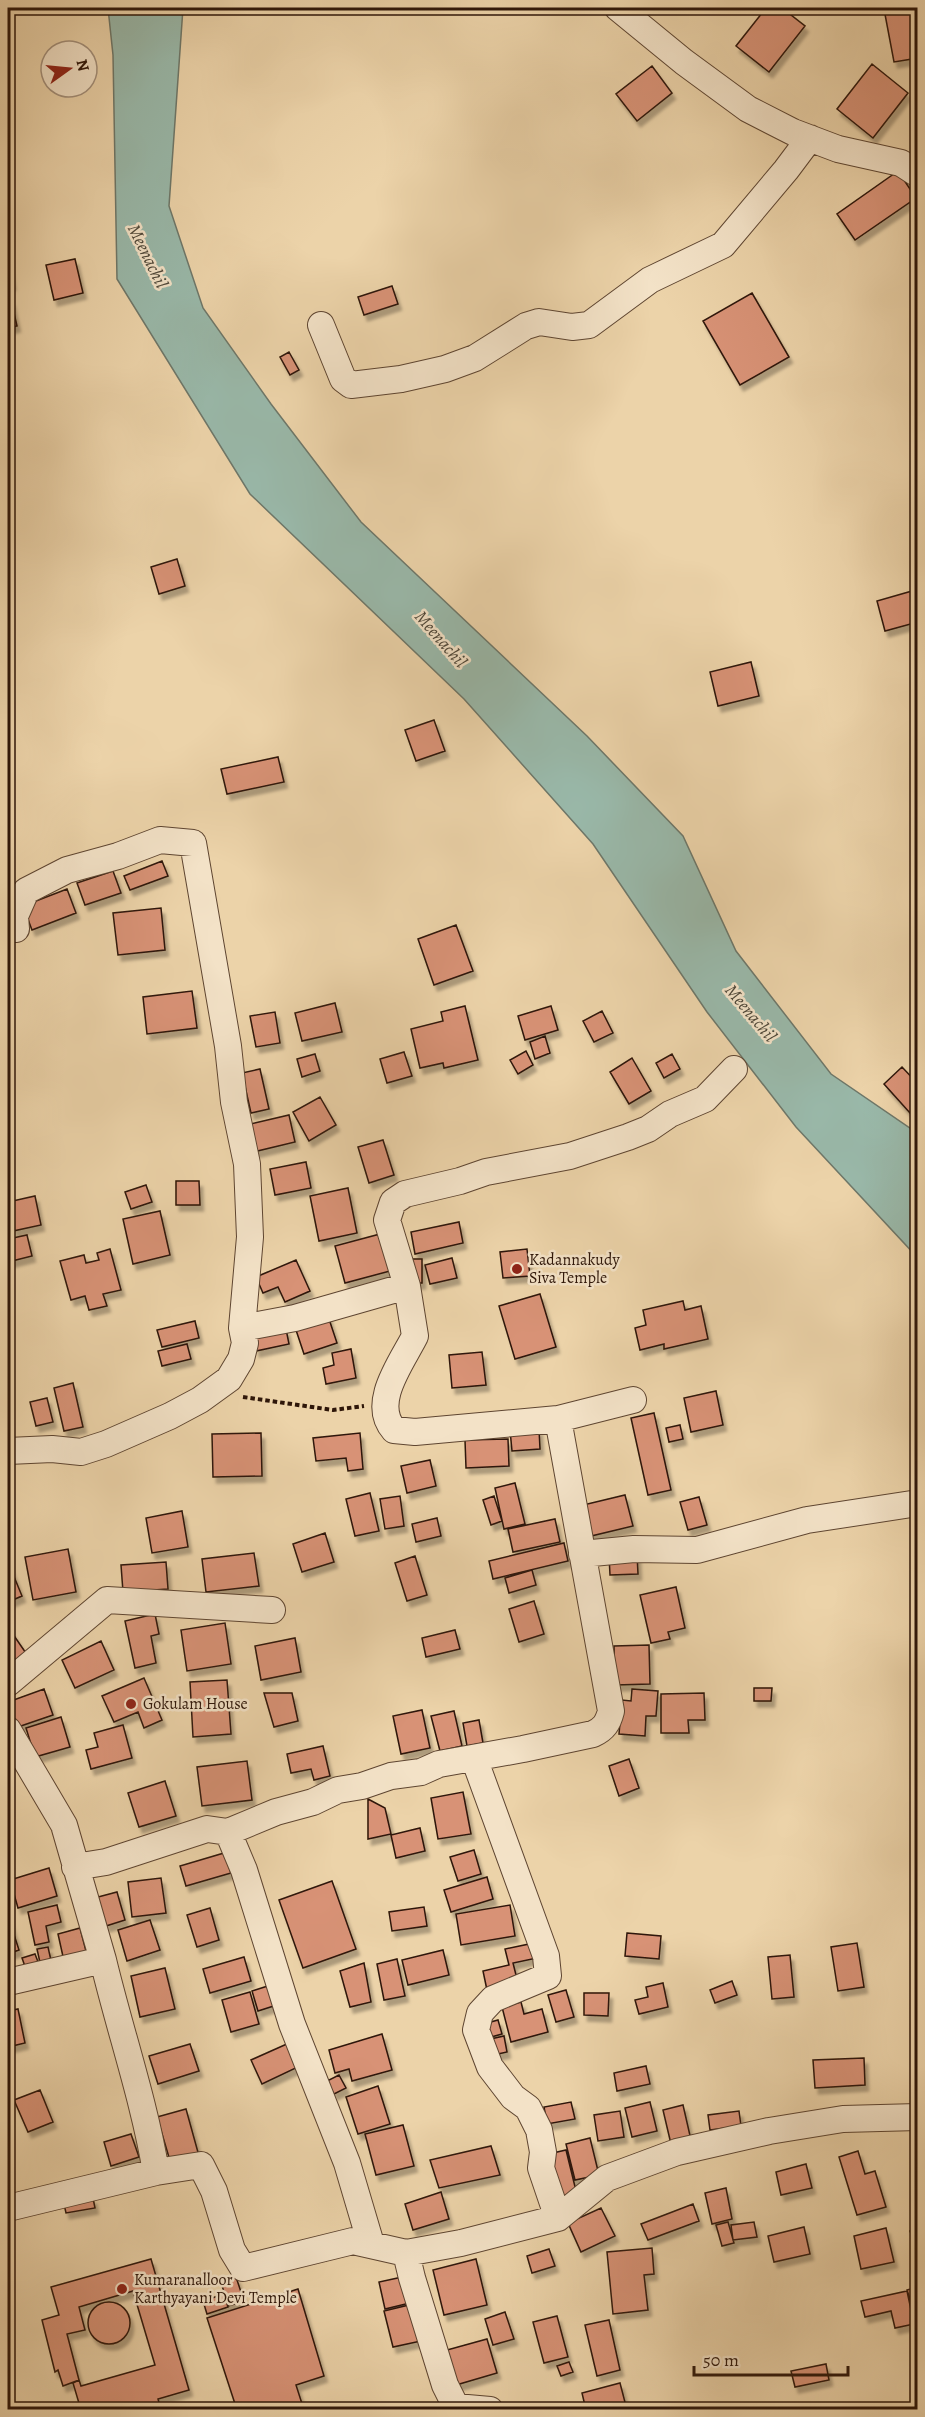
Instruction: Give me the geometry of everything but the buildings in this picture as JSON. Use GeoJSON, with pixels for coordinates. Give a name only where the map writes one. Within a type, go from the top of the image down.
{"type":"FeatureCollection","features":[{"type":"Feature","properties":{"kind":"street"},"geometry":{"type":"LineString","coordinates":[[618,8],[684,62],[748,109],[838,149],[901,163],[918,174]]}},
{"type":"Feature","properties":{"kind":"street"},"geometry":{"type":"LineString","coordinates":[[321,325],[343,379],[351,385],[401,379],[445,369],[475,358],[526,326],[539,322],[572,327],[589,325],[650,280],[723,244],[810,138]]}},
{"type":"Feature","properties":{"kind":"street"},"geometry":{"type":"LineString","coordinates":[[8,1451],[52,1449],[81,1452],[106,1444],[170,1416],[229,1379],[241,1359],[244,1343],[242,1328],[250,1237],[246,1164],[193,843],[160,840],[118,856],[67,870],[26,891],[15,916],[16,929]]}},
{"type":"Feature","properties":{"kind":"street"},"geometry":{"type":"LineString","coordinates":[[633,1400],[558,1419],[415,1432],[394,1430],[386,1422],[385,1404],[401,1360],[415,1336],[407,1286],[387,1220],[393,1202],[405,1194],[460,1181],[486,1172],[570,1156],[648,1129],[670,1114],[705,1099],[734,1069]]}},
{"type":"Feature","properties":{"kind":"street"},"geometry":{"type":"LineString","coordinates":[[242,1328],[295,1318],[407,1286]]}},
{"type":"Feature","properties":{"kind":"street"},"geometry":{"type":"LineString","coordinates":[[75,1867],[116,1859],[207,1829],[228,1832],[276,1812],[313,1802],[338,1790],[362,1786],[391,1776],[421,1772],[439,1764],[593,1734],[603,1729],[609,1720],[611,1711],[558,1419]]}},
{"type":"Feature","properties":{"kind":"street"},"geometry":{"type":"LineString","coordinates":[[582,1554],[634,1550],[697,1550],[807,1520],[918,1503]]}},
{"type":"Feature","properties":{"kind":"street"},"geometry":{"type":"LineString","coordinates":[[8,1683],[106,1600],[272,1610]]}},
{"type":"Feature","properties":{"kind":"street"},"geometry":{"type":"LineString","coordinates":[[8,1730],[64,1825],[138,2088],[156,2172]]}},
{"type":"Feature","properties":{"kind":"street"},"geometry":{"type":"LineString","coordinates":[[474,1758],[546,1956],[548,1976],[493,1999],[480,2013],[476,2030],[490,2067],[513,2097],[528,2108],[539,2130],[543,2152],[541,2168],[558,2218]]}},
{"type":"Feature","properties":{"kind":"street"},"geometry":{"type":"LineString","coordinates":[[228,1832],[244,1870],[292,2024],[347,2163],[371,2244]]}},
{"type":"Feature","properties":{"kind":"street"},"geometry":{"type":"LineString","coordinates":[[8,1982],[103,1960]]}},
{"type":"Feature","properties":{"kind":"street"},"geometry":{"type":"LineString","coordinates":[[8,2208],[156,2172],[201,2165],[214,2191],[232,2250],[243,2268],[353,2241],[406,2253],[558,2218],[607,2178],[677,2152],[843,2119],[918,2117]]}},
{"type":"Feature","properties":{"kind":"street"},"geometry":{"type":"LineString","coordinates":[[406,2253],[445,2385],[456,2407],[490,2409]]}},
{"type":"Feature","properties":{"kind":"path"},"geometry":{"type":"LineString","coordinates":[[209,1392],[333,1410],[385,1404]]}},
{"type":"Feature","properties":{"kind":"water","name":"Meenachil"},"geometry":{"type":"Polygon","coordinates":[[[108,8],[183,8],[169,206],[203,308],[271,404],[361,522],[587,736],[683,836],[736,951],[831,1074],[917,1133],[917,1257],[796,1127],[707,1012],[593,844],[464,699],[250,494],[117,279],[113,55],[108,8]]]}},
{"type":"Feature","properties":{"kind":"place","name":"Kadannakudy Siva Temple"},"geometry":{"type":"Point","coordinates":[517,1269]}},
{"type":"Feature","properties":{"kind":"place","name":"Gokulam House"},"geometry":{"type":"Point","coordinates":[131,1704]}},
{"type":"Feature","properties":{"kind":"place","name":"Kumaranalloor Karthyayani Devi Temple"},"geometry":{"type":"Point","coordinates":[122,2289]}}]}
